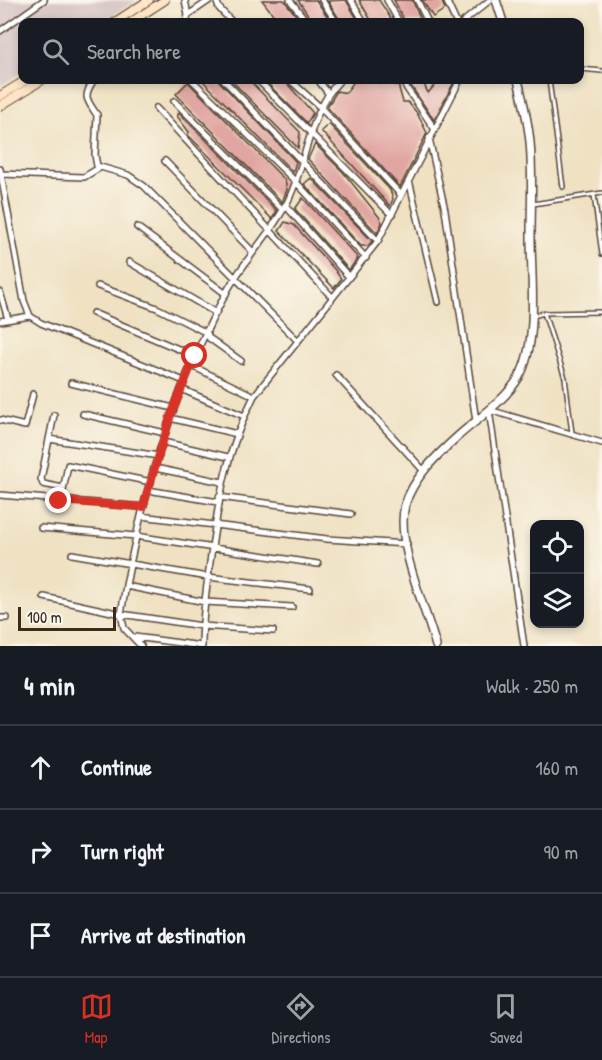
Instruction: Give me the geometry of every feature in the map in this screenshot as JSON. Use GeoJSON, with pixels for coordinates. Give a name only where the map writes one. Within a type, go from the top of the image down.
{"type":"FeatureCollection","features":[{"type":"Feature","properties":{"kind":"main road"},"geometry":{"type":"LineString","coordinates":[[121,18],[149,0]]}},
{"type":"Feature","properties":{"kind":"main road"},"geometry":{"type":"LineString","coordinates":[[137,18],[165,0]]}},
{"type":"Feature","properties":{"kind":"main road"},"geometry":{"type":"LineString","coordinates":[[0,96],[20,84]]}},
{"type":"Feature","properties":{"kind":"main road"},"geometry":{"type":"LineString","coordinates":[[0,106],[36,84]]}},
{"type":"Feature","properties":{"kind":"street"},"geometry":{"type":"LineString","coordinates":[[18,18],[44,0]]}},
{"type":"Feature","properties":{"kind":"street"},"geometry":{"type":"LineString","coordinates":[[185,0],[187,18]]}},
{"type":"Feature","properties":{"kind":"street"},"geometry":{"type":"LineString","coordinates":[[188,15],[210,0]]}},
{"type":"Feature","properties":{"kind":"street"},"geometry":{"type":"LineString","coordinates":[[216,0],[219,8],[228,18]]}},
{"type":"Feature","properties":{"kind":"street"},"geometry":{"type":"LineString","coordinates":[[290,0],[304,18]]}},
{"type":"Feature","properties":{"kind":"street"},"geometry":{"type":"LineString","coordinates":[[322,0],[333,18]]}},
{"type":"Feature","properties":{"kind":"street"},"geometry":{"type":"LineString","coordinates":[[351,0],[362,18]]}},
{"type":"Feature","properties":{"kind":"street"},"geometry":{"type":"LineString","coordinates":[[387,0],[397,18]]}},
{"type":"Feature","properties":{"kind":"street"},"geometry":{"type":"LineString","coordinates":[[417,0],[426,18]]}},
{"type":"Feature","properties":{"kind":"street"},"geometry":{"type":"LineString","coordinates":[[446,0],[454,18]]}},
{"type":"Feature","properties":{"kind":"street"},"geometry":{"type":"LineString","coordinates":[[467,18],[490,0]]}},
{"type":"Feature","properties":{"kind":"street"},"geometry":{"type":"LineString","coordinates":[[496,0],[500,18]]}},
{"type":"Feature","properties":{"kind":"street"},"geometry":{"type":"LineString","coordinates":[[0,31],[18,18]]}},
{"type":"Feature","properties":{"kind":"street"},"geometry":{"type":"LineString","coordinates":[[92,84],[86,97],[88,106],[97,115],[95,155],[99,168]]}},
{"type":"Feature","properties":{"kind":"street"},"geometry":{"type":"LineString","coordinates":[[196,84],[295,181],[366,258]]}},
{"type":"Feature","properties":{"kind":"street"},"geometry":{"type":"LineString","coordinates":[[228,84],[303,159],[378,241]]}},
{"type":"Feature","properties":{"kind":"street"},"geometry":{"type":"LineString","coordinates":[[262,84],[392,215]]}},
{"type":"Feature","properties":{"kind":"street"},"geometry":{"type":"LineString","coordinates":[[294,84],[321,108],[401,195]]}},
{"type":"Feature","properties":{"kind":"street"},"geometry":{"type":"LineString","coordinates":[[321,84],[328,93]]}},
{"type":"Feature","properties":{"kind":"street"},"geometry":{"type":"LineString","coordinates":[[141,646],[124,628],[121,614],[143,507],[173,408],[190,365],[225,294],[252,251],[284,208],[303,159],[310,132],[328,93],[336,84]]}},
{"type":"Feature","properties":{"kind":"street"},"geometry":{"type":"LineString","coordinates":[[404,84],[434,128]]}},
{"type":"Feature","properties":{"kind":"street"},"geometry":{"type":"LineString","coordinates":[[134,637],[202,646],[202,626],[218,500],[228,457],[244,416],[254,396],[378,241],[458,84]]}},
{"type":"Feature","properties":{"kind":"street"},"geometry":{"type":"LineString","coordinates":[[436,646],[407,544],[404,524],[405,506],[413,487],[424,471],[489,410],[518,379],[526,354],[531,316],[530,142],[519,84]]}},
{"type":"Feature","properties":{"kind":"street"},"geometry":{"type":"LineString","coordinates":[[174,101],[284,208],[350,277]]}},
{"type":"Feature","properties":{"kind":"street"},"geometry":{"type":"LineString","coordinates":[[156,108],[332,297]]}},
{"type":"Feature","properties":{"kind":"street"},"geometry":{"type":"LineString","coordinates":[[429,138],[445,210],[476,421]]}},
{"type":"Feature","properties":{"kind":"street"},"geometry":{"type":"LineString","coordinates":[[165,161],[252,251]]}},
{"type":"Feature","properties":{"kind":"street"},"geometry":{"type":"LineString","coordinates":[[184,381],[41,323],[30,316],[24,301],[2,189],[1,171],[84,177],[99,168],[128,175],[144,186],[236,276],[297,340]]}},
{"type":"Feature","properties":{"kind":"street"},"geometry":{"type":"LineString","coordinates":[[409,180],[438,302]]}},
{"type":"Feature","properties":{"kind":"street"},"geometry":{"type":"LineString","coordinates":[[137,227],[225,294]]}},
{"type":"Feature","properties":{"kind":"street"},"geometry":{"type":"LineString","coordinates":[[129,262],[216,313]]}},
{"type":"Feature","properties":{"kind":"street"},"geometry":{"type":"LineString","coordinates":[[99,286],[157,308],[207,333],[209,338],[241,361]]}},
{"type":"Feature","properties":{"kind":"street"},"geometry":{"type":"LineString","coordinates":[[0,292],[8,319]]}},
{"type":"Feature","properties":{"kind":"street"},"geometry":{"type":"LineString","coordinates":[[93,312],[195,356]]}},
{"type":"Feature","properties":{"kind":"street"},"geometry":{"type":"LineString","coordinates":[[0,321],[30,316]]}},
{"type":"Feature","properties":{"kind":"street"},"geometry":{"type":"LineString","coordinates":[[190,365],[254,396]]}},
{"type":"Feature","properties":{"kind":"street"},"geometry":{"type":"LineString","coordinates":[[336,375],[424,471]]}},
{"type":"Feature","properties":{"kind":"street"},"geometry":{"type":"LineString","coordinates":[[71,383],[173,408]]}},
{"type":"Feature","properties":{"kind":"street"},"geometry":{"type":"LineString","coordinates":[[181,389],[244,416]]}},
{"type":"Feature","properties":{"kind":"street"},"geometry":{"type":"LineString","coordinates":[[0,420],[25,426],[33,393]]}},
{"type":"Feature","properties":{"kind":"street"},"geometry":{"type":"LineString","coordinates":[[489,410],[602,443]]}},
{"type":"Feature","properties":{"kind":"street"},"geometry":{"type":"LineString","coordinates":[[489,410],[524,646]]}},
{"type":"Feature","properties":{"kind":"street"},"geometry":{"type":"LineString","coordinates":[[83,414],[165,433]]}},
{"type":"Feature","properties":{"kind":"street"},"geometry":{"type":"LineString","coordinates":[[54,415],[42,483],[63,488]]}},
{"type":"Feature","properties":{"kind":"street"},"geometry":{"type":"LineString","coordinates":[[170,418],[237,434]]}},
{"type":"Feature","properties":{"kind":"street"},"geometry":{"type":"LineString","coordinates":[[49,439],[159,456]]}},
{"type":"Feature","properties":{"kind":"street"},"geometry":{"type":"LineString","coordinates":[[163,442],[228,457]]}},
{"type":"Feature","properties":{"kind":"street"},"geometry":{"type":"LineString","coordinates":[[61,501],[66,468],[70,465],[151,482]]}},
{"type":"Feature","properties":{"kind":"street"},"geometry":{"type":"LineString","coordinates":[[155,468],[222,482]]}},
{"type":"Feature","properties":{"kind":"street"},"geometry":{"type":"LineString","coordinates":[[148,490],[351,514]]}},
{"type":"Feature","properties":{"kind":"street"},"geometry":{"type":"LineString","coordinates":[[0,495],[143,507]]}},
{"type":"Feature","properties":{"kind":"street"},"geometry":{"type":"LineString","coordinates":[[141,516],[327,539],[407,544]]}},
{"type":"Feature","properties":{"kind":"street"},"geometry":{"type":"LineString","coordinates":[[42,528],[136,536],[318,564]]}},
{"type":"Feature","properties":{"kind":"street"},"geometry":{"type":"LineString","coordinates":[[72,554],[208,577],[310,589]]}},
{"type":"Feature","properties":{"kind":"street"},"geometry":{"type":"LineString","coordinates":[[126,586],[205,602],[292,607]]}},
{"type":"Feature","properties":{"kind":"street"},"geometry":{"type":"LineString","coordinates":[[44,597],[121,614],[202,626],[273,631]]}},
{"type":"Feature","properties":{"kind":"lane"},"geometry":{"type":"LineString","coordinates":[[584,69],[602,71]]}},
{"type":"Feature","properties":{"kind":"lane"},"geometry":{"type":"LineString","coordinates":[[549,84],[562,187]]}},
{"type":"Feature","properties":{"kind":"lane"},"geometry":{"type":"LineString","coordinates":[[531,204],[602,193]]}},
{"type":"Feature","properties":{"kind":"lane"},"geometry":{"type":"LineString","coordinates":[[594,195],[602,254]]}},
{"type":"Feature","properties":{"kind":"lane"},"geometry":{"type":"LineString","coordinates":[[531,316],[544,313],[602,312]]}},
{"type":"Feature","properties":{"kind":"lane"},"geometry":{"type":"LineString","coordinates":[[544,313],[565,378],[572,436]]}},
{"type":"Feature","properties":{"kind":"shaded area"},"geometry":{"type":"Polygon","coordinates":[[[0,0],[138,0],[109,18],[18,18],[18,75],[0,86],[0,0]]]}},
{"type":"Feature","properties":{"kind":"building"},"geometry":{"type":"Polygon","coordinates":[[[262,0],[284,0],[298,18],[276,18],[262,0]]]}},
{"type":"Feature","properties":{"kind":"building"},"geometry":{"type":"Polygon","coordinates":[[[298,0],[316,0],[328,18],[310,18],[298,0]]]}},
{"type":"Feature","properties":{"kind":"building"},"geometry":{"type":"Polygon","coordinates":[[[346,0],[357,18],[339,18],[328,1],[346,0]]]}},
{"type":"Feature","properties":{"kind":"building"},"geometry":{"type":"Polygon","coordinates":[[[359,0],[379,0],[390,18],[370,18],[359,0]]]}},
{"type":"Feature","properties":{"kind":"building"},"geometry":{"type":"Polygon","coordinates":[[[394,0],[412,0],[420,18],[403,18],[394,0]]]}},
{"type":"Feature","properties":{"kind":"building"},"geometry":{"type":"Polygon","coordinates":[[[422,0],[441,0],[445,9],[433,17],[422,0]]]}},
{"type":"Feature","properties":{"kind":"building"},"geometry":{"type":"Polygon","coordinates":[[[186,84],[190,84],[285,180],[287,190],[282,202],[176,94],[186,84]]]}},
{"type":"Feature","properties":{"kind":"building"},"geometry":{"type":"Polygon","coordinates":[[[206,84],[222,84],[296,162],[293,172],[206,84]]]}},
{"type":"Feature","properties":{"kind":"building"},"geometry":{"type":"Polygon","coordinates":[[[235,84],[253,84],[300,132],[298,148],[235,84]]]}},
{"type":"Feature","properties":{"kind":"building"},"geometry":{"type":"Polygon","coordinates":[[[268,84],[288,84],[313,113],[307,123],[268,84]]]}},
{"type":"Feature","properties":{"kind":"building"},"geometry":{"type":"Polygon","coordinates":[[[352,84],[398,85],[403,102],[408,102],[417,113],[427,133],[400,187],[327,107],[337,91],[346,93],[352,84]]]}},
{"type":"Feature","properties":{"kind":"building"},"geometry":{"type":"Polygon","coordinates":[[[410,84],[424,84],[428,93],[436,84],[453,84],[434,120],[410,84]]]}},
{"type":"Feature","properties":{"kind":"building"},"geometry":{"type":"Polygon","coordinates":[[[179,113],[277,211],[272,219],[188,135],[189,132],[177,116],[179,113]]]}},
{"type":"Feature","properties":{"kind":"building"},"geometry":{"type":"Polygon","coordinates":[[[329,124],[390,190],[393,199],[390,206],[321,131],[329,124]]]}},
{"type":"Feature","properties":{"kind":"building"},"geometry":{"type":"Polygon","coordinates":[[[315,144],[343,172],[380,218],[382,223],[377,233],[308,159],[315,144]]]}},
{"type":"Feature","properties":{"kind":"building"},"geometry":{"type":"Polygon","coordinates":[[[311,178],[372,241],[368,246],[361,246],[304,184],[311,178]]]}},
{"type":"Feature","properties":{"kind":"building"},"geometry":{"type":"Polygon","coordinates":[[[303,198],[358,258],[349,270],[295,209],[303,198]]]}},
{"type":"Feature","properties":{"kind":"building"},"geometry":{"type":"Polygon","coordinates":[[[285,222],[294,225],[335,270],[341,279],[334,288],[279,231],[285,222]]]}},
{"type":"Feature","properties":{"kind":"route"},"geometry":{"type":"LineString","coordinates":[[59,501],[143,507],[171,415],[195,356]]}}]}
